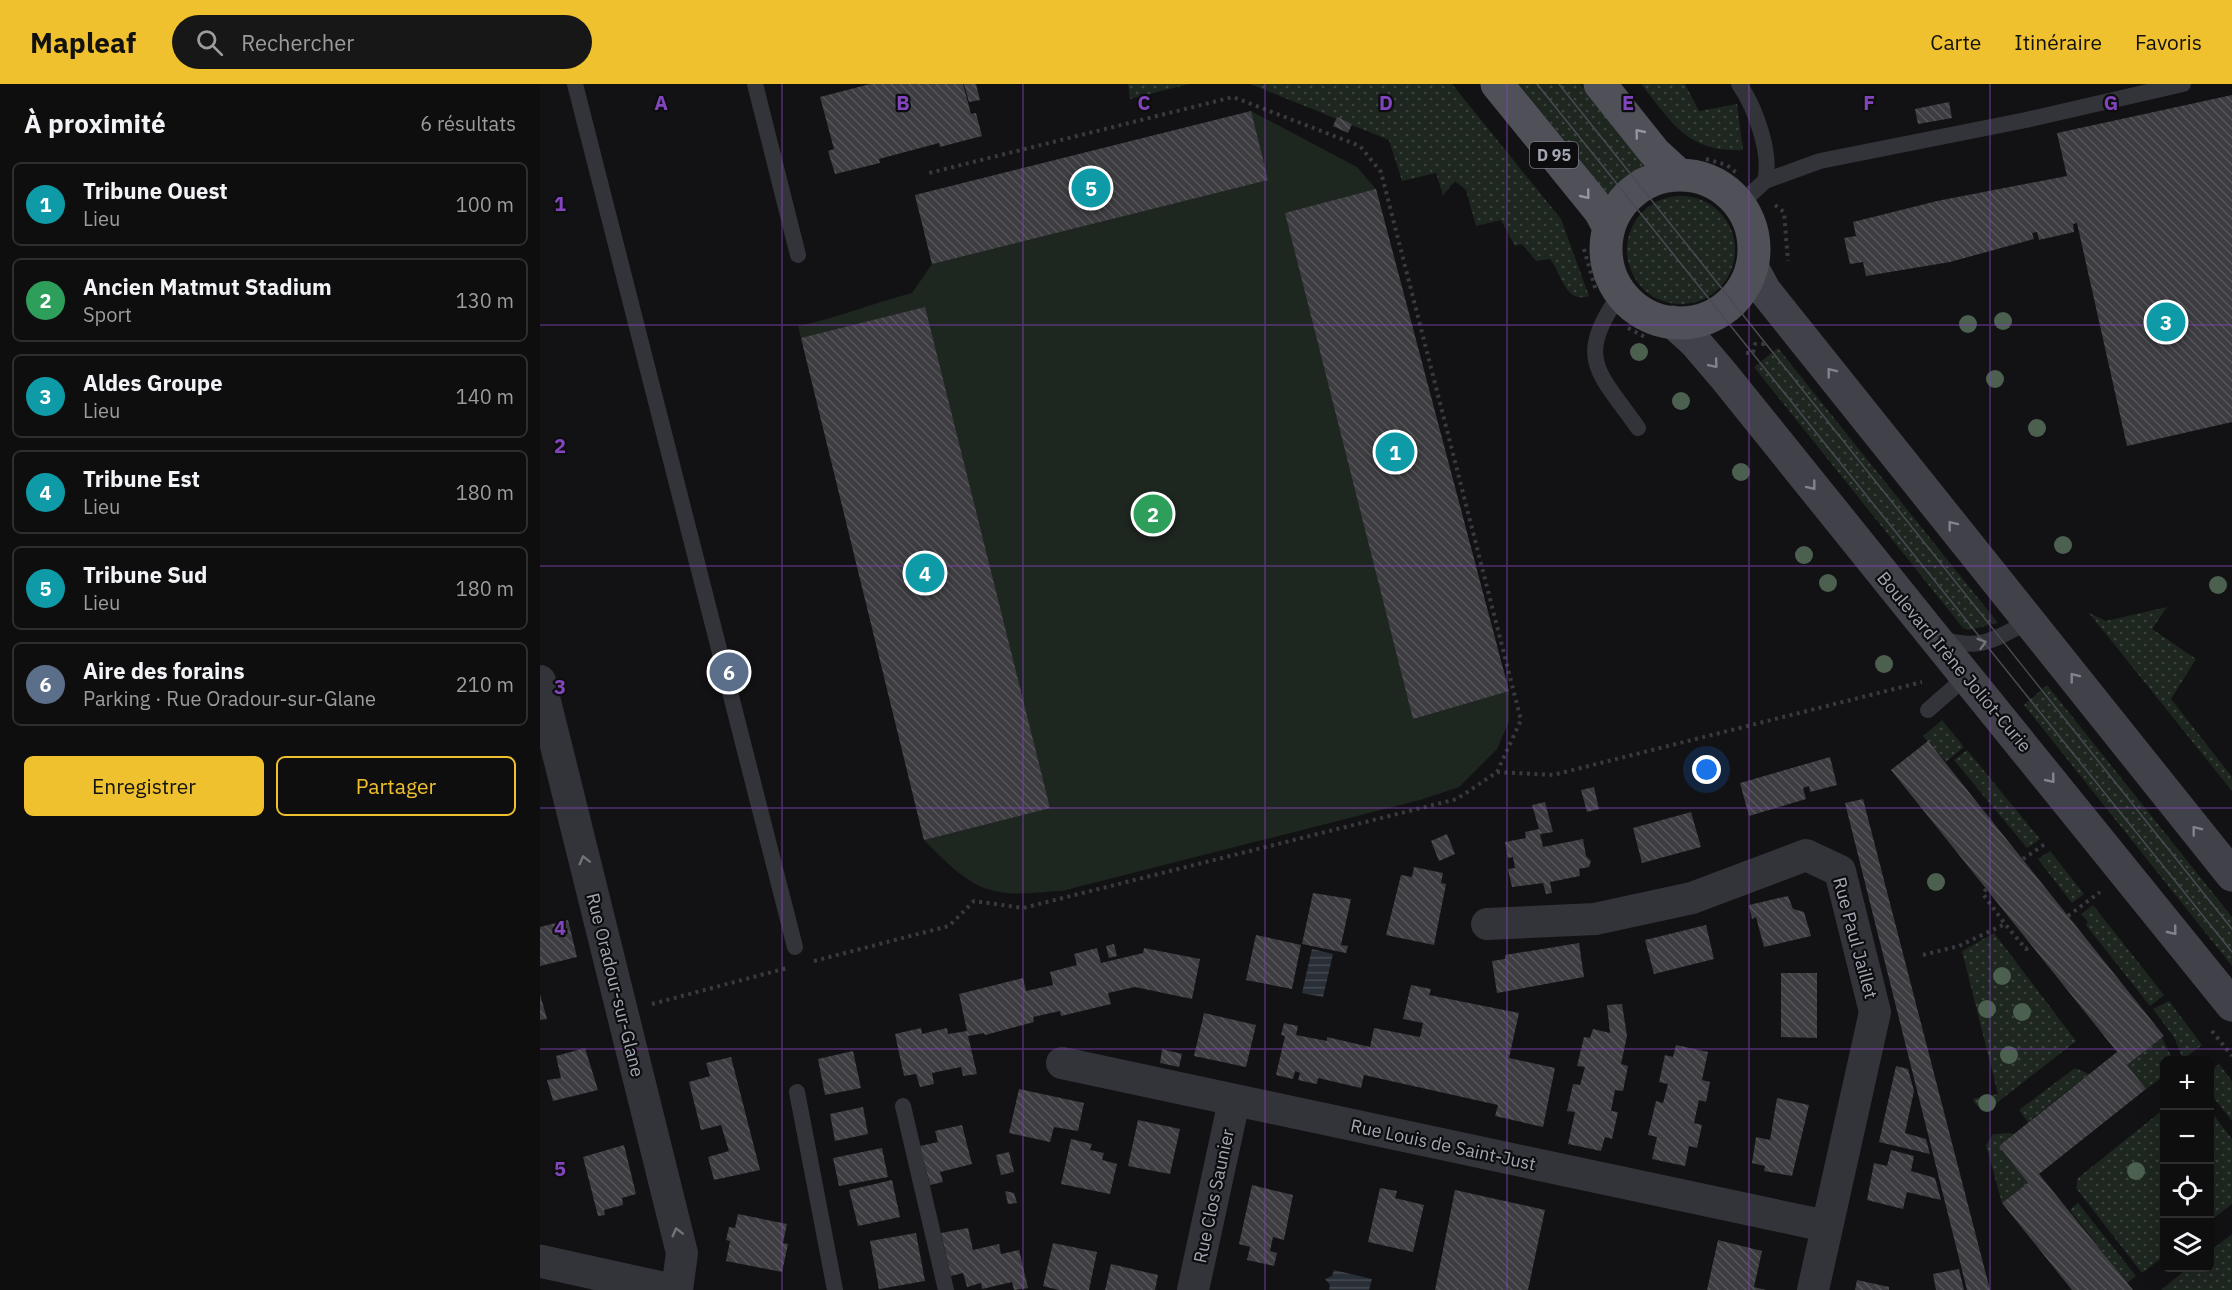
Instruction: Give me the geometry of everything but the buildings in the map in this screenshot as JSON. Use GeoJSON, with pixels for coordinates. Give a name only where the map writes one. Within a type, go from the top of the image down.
{"type":"FeatureCollection","features":[{"type":"Feature","properties":{"kind":"main road","name":"D 95"},"geometry":{"type":"LineString","coordinates":[[1497,84],[1600,211],[1609,228]]}},
{"type":"Feature","properties":{"kind":"main road"},"geometry":{"type":"LineString","coordinates":[[1600,84],[1655,153],[1679,175]]}},
{"type":"Feature","properties":{"kind":"main road"},"geometry":{"type":"LineString","coordinates":[[1679,175],[1697,176],[1713,182],[1740,204],[1750,224],[1754,244],[1752,267],[1741,292],[1719,312],[1704,319],[1673,322],[1644,313],[1621,293],[1610,273],[1606,251],[1609,228],[1616,211],[1640,186],[1666,176],[1679,175]]}},
{"type":"Feature","properties":{"kind":"main road"},"geometry":{"type":"LineString","coordinates":[[1752,267],[1765,291],[2232,875]]}},
{"type":"Feature","properties":{"kind":"main road","name":"Boulevard Irène Joliot-Curie"},"geometry":{"type":"LineString","coordinates":[[1673,322],[1695,342],[1724,376],[1933,638],[1967,676],[2232,1005]]}},
{"type":"Feature","properties":{"kind":"street","name":"Rue Oradour-sur-Glane"},"geometry":{"type":"LineString","coordinates":[[540,681],[682,1253],[667,1289]]}},
{"type":"Feature","properties":{"kind":"street","name":"Rue Paul Jaillet"},"geometry":{"type":"LineString","coordinates":[[1487,924],[1595,919],[1692,898],[1806,855],[1840,871],[1875,1012],[1813,1290]]}},
{"type":"Feature","properties":{"kind":"street","name":"Rue Louis de Saint-Just"},"geometry":{"type":"LineString","coordinates":[[1062,1063],[1826,1226]]}},
{"type":"Feature","properties":{"kind":"street","name":"Rue Clos Saunier"},"geometry":{"type":"LineString","coordinates":[[1193,1290],[1234,1101]]}},
{"type":"Feature","properties":{"kind":"street"},"geometry":{"type":"LineString","coordinates":[[540,1261],[667,1289]]}},
{"type":"Feature","properties":{"kind":"lane"},"geometry":{"type":"LineString","coordinates":[[575,84],[795,947]]}},
{"type":"Feature","properties":{"kind":"lane"},"geometry":{"type":"LineString","coordinates":[[755,84],[798,255]]}},
{"type":"Feature","properties":{"kind":"lane"},"geometry":{"type":"LineString","coordinates":[[1740,204],[1765,180],[1820,161],[2026,120],[2183,84]]}},
{"type":"Feature","properties":{"kind":"lane"},"geometry":{"type":"LineString","coordinates":[[1741,85],[1760,129],[1768,166],[1765,180]]}},
{"type":"Feature","properties":{"kind":"lane"},"geometry":{"type":"LineString","coordinates":[[1621,293],[1600,330],[1594,348],[1595,364],[1638,429]]}},
{"type":"Feature","properties":{"kind":"lane"},"geometry":{"type":"LineString","coordinates":[[1933,638],[1964,645],[1979,645],[2028,621]]}},
{"type":"Feature","properties":{"kind":"lane"},"geometry":{"type":"LineString","coordinates":[[1928,710],[1967,676]]}},
{"type":"Feature","properties":{"kind":"lane"},"geometry":{"type":"LineString","coordinates":[[797,1092],[835,1290]]}},
{"type":"Feature","properties":{"kind":"lane"},"geometry":{"type":"LineString","coordinates":[[903,1106],[946,1290]]}},
{"type":"Feature","properties":{"kind":"path"},"geometry":{"type":"LineString","coordinates":[[928,173],[1233,97],[1360,146],[1381,172],[1521,720],[1497,772],[1457,799],[1023,908],[974,901]]}},
{"type":"Feature","properties":{"kind":"path"},"geometry":{"type":"LineString","coordinates":[[1724,376],[1729,353],[1753,353],[1755,344],[1764,344],[1767,324],[1791,323]]}},
{"type":"Feature","properties":{"kind":"path"},"geometry":{"type":"LineString","coordinates":[[1497,772],[1552,775],[1929,679]]}},
{"type":"Feature","properties":{"kind":"path"},"geometry":{"type":"LineString","coordinates":[[2023,859],[2045,844]]}},
{"type":"Feature","properties":{"kind":"path"},"geometry":{"type":"LineString","coordinates":[[1986,889],[1983,894],[2005,924],[2026,949],[2029,947]]}},
{"type":"Feature","properties":{"kind":"path"},"geometry":{"type":"LineString","coordinates":[[2068,916],[2100,891]]}},
{"type":"Feature","properties":{"kind":"path"},"geometry":{"type":"LineString","coordinates":[[1923,955],[1959,946],[2005,924]]}},
{"type":"Feature","properties":{"kind":"shaded area"},"geometry":{"type":"Polygon","coordinates":[[[1128,84],[1189,84],[1130,99],[1128,84]]]}},
{"type":"Feature","properties":{"kind":"shaded area"},"geometry":{"type":"Polygon","coordinates":[[[1250,84],[1452,84],[1561,219],[1589,296],[1574,296],[1569,292],[1550,259],[1536,261],[1522,244],[1515,246],[1501,220],[1476,226],[1466,190],[1455,181],[1443,195],[1436,173],[1402,181],[1389,140],[1250,84]]]}},
{"type":"Feature","properties":{"kind":"shaded area"},"geometry":{"type":"Polygon","coordinates":[[[1519,84],[1580,84],[1642,162],[1643,168],[1629,175],[1607,194],[1519,84]]]}},
{"type":"Feature","properties":{"kind":"shaded area"},"geometry":{"type":"Polygon","coordinates":[[[1641,84],[1685,84],[1699,111],[1737,104],[1743,150],[1724,150],[1695,141],[1672,123],[1641,84]]]}},
{"type":"Feature","properties":{"kind":"shaded area"},"geometry":{"type":"Polygon","coordinates":[[[1251,111],[1357,167],[1376,189],[1509,691],[1509,721],[1497,749],[1459,787],[1420,800],[1062,891],[1015,893],[987,889],[961,874],[924,840],[798,326],[912,293],[932,264],[915,195],[1251,111]]]}},
{"type":"Feature","properties":{"kind":"shaded area"},"geometry":{"type":"Polygon","coordinates":[[[1681,196],[1702,200],[1719,212],[1731,229],[1735,250],[1731,271],[1719,288],[1702,300],[1681,304],[1660,300],[1643,288],[1631,271],[1627,250],[1631,229],[1643,212],[1660,200],[1681,196]]]}},
{"type":"Feature","properties":{"kind":"shaded area"},"geometry":{"type":"Polygon","coordinates":[[[1778,348],[1998,623],[1968,630],[1963,628],[1754,367],[1778,348]]]}},
{"type":"Feature","properties":{"kind":"shaded area"},"geometry":{"type":"Polygon","coordinates":[[[2167,607],[2152,629],[2196,659],[2171,699],[2232,777],[2232,791],[2089,613],[2106,621],[2167,607]]]}},
{"type":"Feature","properties":{"kind":"shaded area"},"geometry":{"type":"Polygon","coordinates":[[[2047,685],[2232,917],[2232,966],[2024,705],[2047,685]]]}},
{"type":"Feature","properties":{"kind":"shaded area"},"geometry":{"type":"Polygon","coordinates":[[[1942,720],[1964,747],[1946,762],[1923,736],[1942,720]]]}},
{"type":"Feature","properties":{"kind":"shaded area"},"geometry":{"type":"Polygon","coordinates":[[[1967,750],[2040,839],[2027,848],[1954,760],[1967,750]]]}},
{"type":"Feature","properties":{"kind":"shaded area"},"geometry":{"type":"Polygon","coordinates":[[[2050,851],[2084,894],[2072,903],[2038,859],[2050,851]]]}},
{"type":"Feature","properties":{"kind":"shaded area"},"geometry":{"type":"Polygon","coordinates":[[[2093,905],[2164,995],[2150,1006],[2086,925],[2088,922],[2081,914],[2093,905]]]}},
{"type":"Feature","properties":{"kind":"shaded area"},"geometry":{"type":"Polygon","coordinates":[[[1994,933],[2076,1041],[1989,1109],[1976,1105],[1973,1099],[1998,1094],[1962,951],[1994,933]]]}},
{"type":"Feature","properties":{"kind":"shaded area"},"geometry":{"type":"Polygon","coordinates":[[[1312,949],[1333,954],[1323,997],[1302,993],[1312,949]]]}},
{"type":"Feature","properties":{"kind":"shaded area"},"geometry":{"type":"Polygon","coordinates":[[[2169,1001],[2202,1045],[2187,1056],[2182,1056],[2174,1037],[2153,1009],[2169,1001]]]}},
{"type":"Feature","properties":{"kind":"shaded area"},"geometry":{"type":"Polygon","coordinates":[[[2162,1038],[2171,1056],[2160,1056],[2160,1079],[2146,1089],[2127,1065],[2162,1038]]]}},
{"type":"Feature","properties":{"kind":"shaded area"},"geometry":{"type":"Polygon","coordinates":[[[2219,1064],[2232,1081],[2232,1121],[2214,1098],[2214,1068],[2219,1064]]]}},
{"type":"Feature","properties":{"kind":"shaded area"},"geometry":{"type":"Polygon","coordinates":[[[2075,1068],[2089,1074],[2028,1122],[2019,1110],[2075,1068]]]}},
{"type":"Feature","properties":{"kind":"shaded area"},"geometry":{"type":"Polygon","coordinates":[[[2160,1112],[2160,1259],[2142,1273],[2076,1188],[2078,1178],[2160,1112]]]}},
{"type":"Feature","properties":{"kind":"shaded area"},"geometry":{"type":"Polygon","coordinates":[[[2214,1115],[2232,1139],[2232,1204],[2214,1218],[2214,1115]]]}},
{"type":"Feature","properties":{"kind":"shaded area"},"geometry":{"type":"Polygon","coordinates":[[[1993,1134],[2014,1134],[1999,1146],[2028,1183],[2002,1203],[1986,1145],[1993,1134]]]}},
{"type":"Feature","properties":{"kind":"shaded area"},"geometry":{"type":"Polygon","coordinates":[[[2078,1203],[2136,1276],[2127,1283],[2070,1210],[2078,1203]]]}},
{"type":"Feature","properties":{"kind":"shaded area"},"geometry":{"type":"Polygon","coordinates":[[[2232,1234],[2232,1290],[2161,1290],[2183,1272],[2214,1272],[2214,1248],[2232,1234]]]}},
{"type":"Feature","properties":{"kind":"shaded area"},"geometry":{"type":"Polygon","coordinates":[[[1334,1270],[1372,1279],[1369,1290],[1329,1290],[1330,1285],[1325,1279],[1332,1276],[1334,1270]]]}},
{"type":"Feature","properties":{"kind":"tram line"},"geometry":{"type":"LineString","coordinates":[[1537,84],[2232,952]]}},
{"type":"Feature","properties":{"kind":"tram line"},"geometry":{"type":"LineString","coordinates":[[1559,84],[2232,929]]}},
{"type":"Feature","properties":{"kind":"place","name":"Tribune Sud"},"geometry":{"type":"Point","coordinates":[1091,188]}},
{"type":"Feature","properties":{"kind":"place","name":"Aldes Groupe"},"geometry":{"type":"Point","coordinates":[2166,322]}},
{"type":"Feature","properties":{"kind":"place","name":"Tribune Ouest"},"geometry":{"type":"Point","coordinates":[1395,452]}},
{"type":"Feature","properties":{"kind":"place","name":"Ancien Matmut Stadium"},"geometry":{"type":"Point","coordinates":[1153,514]}},
{"type":"Feature","properties":{"kind":"place","name":"Tribune Est"},"geometry":{"type":"Point","coordinates":[925,573]}},
{"type":"Feature","properties":{"kind":"place","name":"Aire des forains"},"geometry":{"type":"Point","coordinates":[729,672]}}]}
